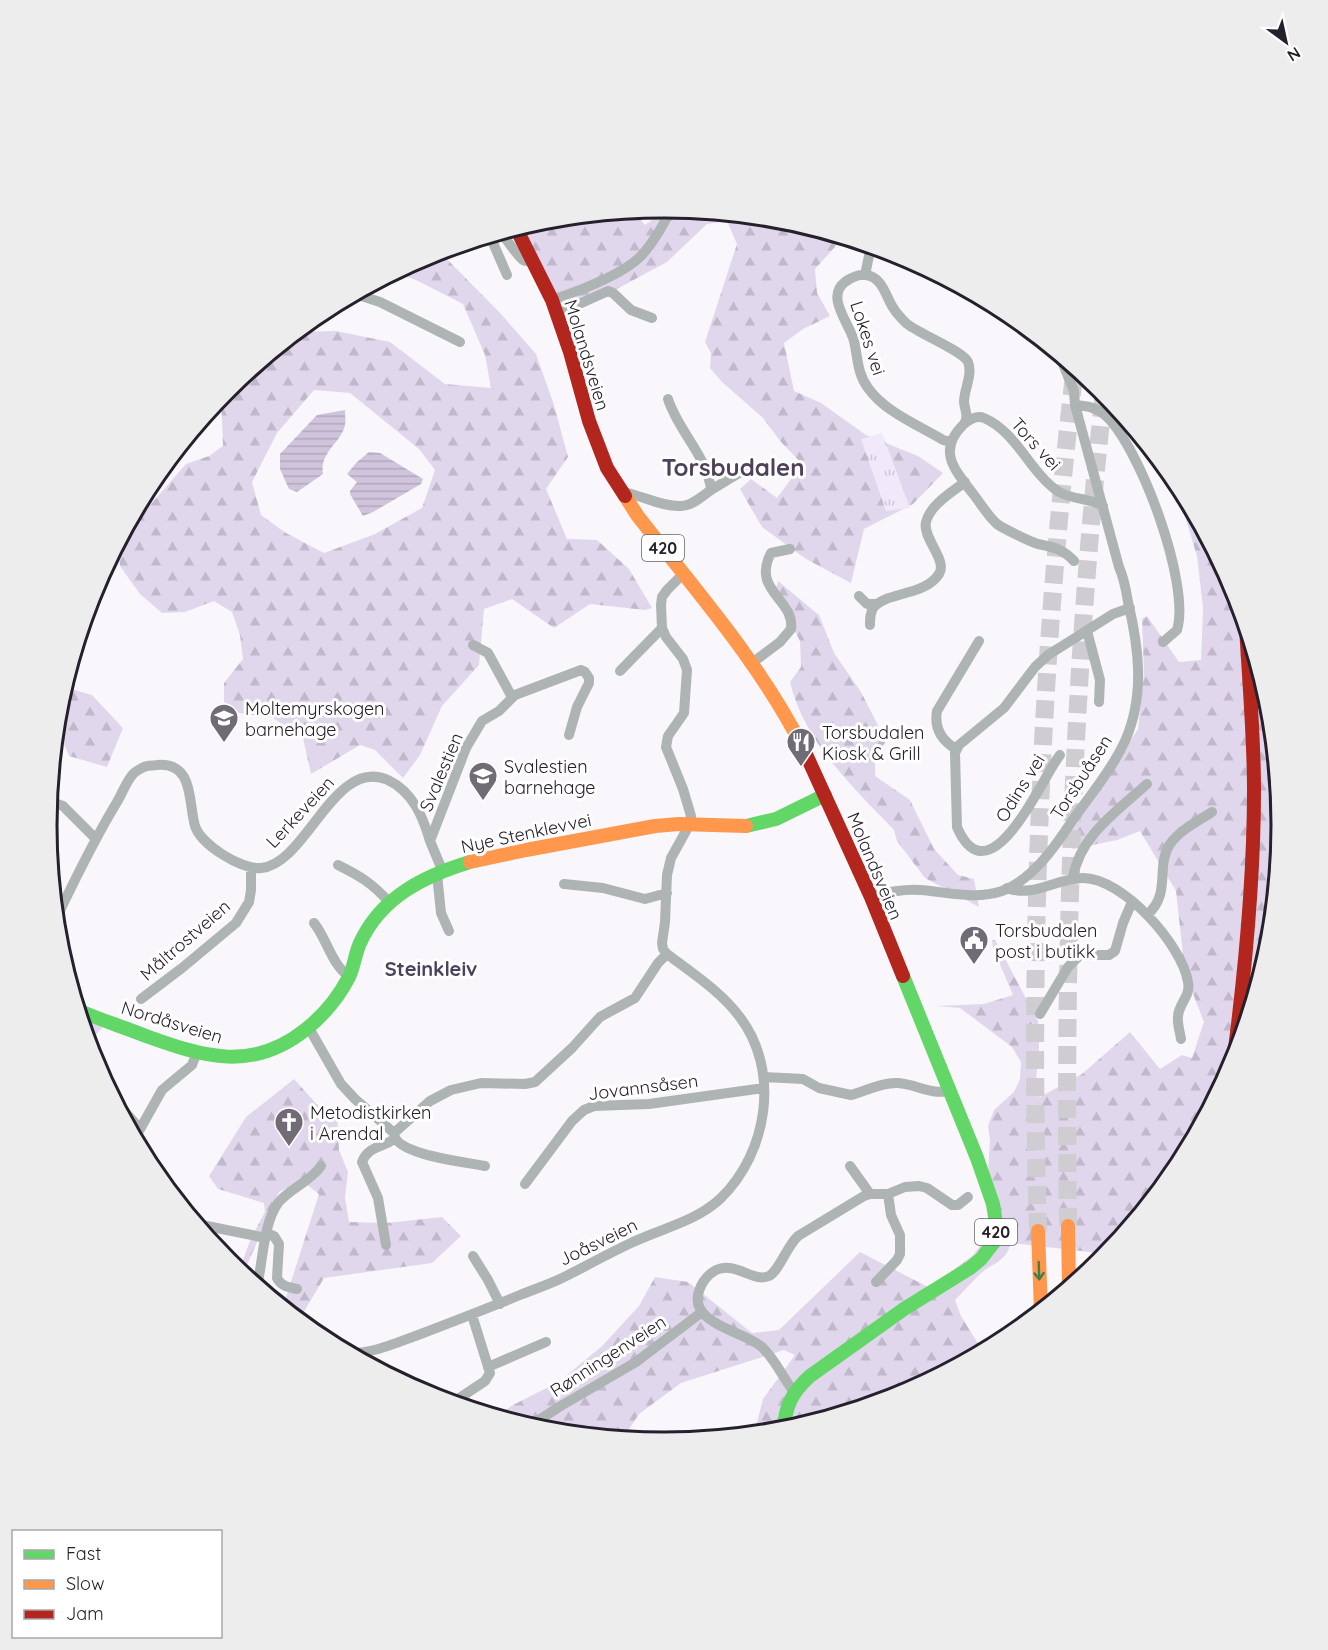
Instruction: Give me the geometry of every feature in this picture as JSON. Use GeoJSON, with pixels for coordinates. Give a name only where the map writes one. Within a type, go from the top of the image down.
{"type":"FeatureCollection","features":[{"type":"Feature","properties":{"kind":"main road","name":"Molandsveien"},"geometry":{"type":"LineString","coordinates":[[520,236],[552,300],[597,444],[607,468],[622,494],[752,663],[789,720],[870,897],[993,1204],[997,1230],[988,1251],[970,1268],[903,1309],[810,1376],[794,1392],[784,1419]]}},
{"type":"Feature","properties":{"kind":"main road"},"geometry":{"type":"LineString","coordinates":[[1239,1021],[1249,940],[1252,872],[1254,790],[1248,660]]}},
{"type":"Feature","properties":{"kind":"main road"},"geometry":{"type":"LineString","coordinates":[[1251,980],[1255,941],[1260,790],[1256,693]]}},
{"type":"Feature","properties":{"kind":"main road","name":"Nye Stenklevvei"},"geometry":{"type":"LineString","coordinates":[[309,1028],[329,1008],[350,977],[364,936],[372,922],[389,902],[413,885],[475,861],[638,828],[687,824],[760,824],[825,795]]}},
{"type":"Feature","properties":{"kind":"main road","name":"Nordåsveien"},"geometry":{"type":"LineString","coordinates":[[87,1013],[197,1052],[230,1057],[260,1054],[279,1046],[309,1028]]}},
{"type":"Feature","properties":{"kind":"main road"},"geometry":{"type":"LineString","coordinates":[[1068,1226],[1069,1277]]}},
{"type":"Feature","properties":{"kind":"main road"},"geometry":{"type":"LineString","coordinates":[[1038,1231],[1041,1301]]}},
{"type":"Feature","properties":{"kind":"street"},"geometry":{"type":"LineString","coordinates":[[552,300],[604,280],[630,265],[648,248],[666,218]]}},
{"type":"Feature","properties":{"kind":"street"},"geometry":{"type":"LineString","coordinates":[[507,239],[522,260],[527,262],[533,259]]}},
{"type":"Feature","properties":{"kind":"street"},"geometry":{"type":"LineString","coordinates":[[493,243],[507,275]]}},
{"type":"Feature","properties":{"kind":"street"},"geometry":{"type":"LineString","coordinates":[[865,275],[869,254]]}},
{"type":"Feature","properties":{"kind":"street","name":"Lokes vei"},"geometry":{"type":"LineString","coordinates":[[951,442],[943,440],[882,403],[869,390],[861,377],[854,339],[839,307],[838,293],[841,285],[851,278],[865,275],[879,283],[894,310],[906,323],[924,336],[966,358],[970,372],[964,399],[967,417],[964,424]]}},
{"type":"Feature","properties":{"kind":"street"},"geometry":{"type":"LineString","coordinates":[[557,314],[608,291],[631,310],[651,318]]}},
{"type":"Feature","properties":{"kind":"street"},"geometry":{"type":"LineString","coordinates":[[365,297],[380,302],[460,342]]}},
{"type":"Feature","properties":{"kind":"street","name":"Torsbuåsen"},"geometry":{"type":"LineString","coordinates":[[870,897],[909,890],[974,896],[1003,891],[1018,883],[1046,857],[1125,742],[1137,700],[1136,639],[1125,579],[1119,567],[1075,405],[1074,391],[1066,371]]}},
{"type":"Feature","properties":{"kind":"street"},"geometry":{"type":"LineString","coordinates":[[668,399],[678,425],[703,463],[711,490]]}},
{"type":"Feature","properties":{"kind":"street"},"geometry":{"type":"LineString","coordinates":[[1075,405],[1093,408],[1102,413],[1121,435],[1141,474],[1165,536],[1178,586],[1180,615],[1177,630],[1163,642]]}},
{"type":"Feature","properties":{"kind":"street","name":"Tors vei"},"geometry":{"type":"LineString","coordinates":[[964,424],[977,417],[982,417],[996,424],[1042,476],[1060,492],[1103,506]]}},
{"type":"Feature","properties":{"kind":"street"},"geometry":{"type":"LineString","coordinates":[[964,424],[951,442],[950,460],[996,524],[1006,531],[1035,543],[1060,549],[1074,561]]}},
{"type":"Feature","properties":{"kind":"street"},"geometry":{"type":"LineString","coordinates":[[622,494],[628,493],[666,504],[682,506],[695,502],[744,470],[755,466]]}},
{"type":"Feature","properties":{"kind":"street"},"geometry":{"type":"LineString","coordinates":[[859,596],[867,604],[877,604],[908,594],[939,574],[941,564],[926,530],[926,523],[934,508],[965,482]]}},
{"type":"Feature","properties":{"kind":"street"},"geometry":{"type":"LineString","coordinates":[[752,663],[780,642],[791,629],[791,617],[769,586],[765,572],[771,553],[790,549]]}},
{"type":"Feature","properties":{"kind":"street"},"geometry":{"type":"LineString","coordinates":[[386,1245],[378,1198],[362,1162],[364,1154],[394,1136],[430,1101],[451,1090],[481,1083],[525,1084],[534,1082],[572,1048],[600,1017],[635,998],[658,963],[667,954],[662,943],[668,865],[692,816],[666,747],[668,736],[684,713],[687,670],[683,659],[662,628],[662,597],[683,574]]}},
{"type":"Feature","properties":{"kind":"street"},"geometry":{"type":"LineString","coordinates":[[870,625],[871,611],[877,604]]}},
{"type":"Feature","properties":{"kind":"street"},"geometry":{"type":"LineString","coordinates":[[979,641],[938,711],[936,719],[939,732],[956,749],[966,737],[1004,708],[1035,667],[1048,656],[1113,614],[1130,609]]}},
{"type":"Feature","properties":{"kind":"street"},"geometry":{"type":"LineString","coordinates":[[620,671],[662,628]]}},
{"type":"Feature","properties":{"kind":"street"},"geometry":{"type":"LineString","coordinates":[[1087,632],[1100,680],[1099,702]]}},
{"type":"Feature","properties":{"kind":"street"},"geometry":{"type":"LineString","coordinates":[[474,645],[488,653],[512,697]]}},
{"type":"Feature","properties":{"kind":"street","name":"Svalestien"},"geometry":{"type":"LineString","coordinates":[[430,842],[466,748],[482,721],[498,711],[512,697],[574,672],[585,672],[589,683],[577,707],[569,735]]}},
{"type":"Feature","properties":{"kind":"street","name":"Odins vei"},"geometry":{"type":"LineString","coordinates":[[956,749],[957,827],[970,846],[981,851],[996,846],[1010,836],[1060,755]]}},
{"type":"Feature","properties":{"kind":"street"},"geometry":{"type":"LineString","coordinates":[[62,906],[95,838],[133,774],[146,766],[170,765],[184,777],[189,788],[195,827],[201,837],[225,855],[251,868]]}},
{"type":"Feature","properties":{"kind":"street","name":"Lerkeveien"},"geometry":{"type":"LineString","coordinates":[[251,868],[263,868],[278,861],[305,834],[341,791],[348,785],[363,779],[383,778],[398,785],[419,810],[430,842]]}},
{"type":"Feature","properties":{"kind":"street"},"geometry":{"type":"LineString","coordinates":[[1073,878],[1079,854],[1100,826],[1147,784]]}},
{"type":"Feature","properties":{"kind":"street"},"geometry":{"type":"LineString","coordinates":[[58,804],[63,806],[95,838]]}},
{"type":"Feature","properties":{"kind":"street"},"geometry":{"type":"LineString","coordinates":[[1147,915],[1159,902],[1164,863],[1170,845],[1180,834],[1212,812]]}},
{"type":"Feature","properties":{"kind":"street"},"geometry":{"type":"LineString","coordinates":[[430,842],[440,873],[441,913],[448,931]]}},
{"type":"Feature","properties":{"kind":"street"},"geometry":{"type":"LineString","coordinates":[[338,865],[366,879],[389,902]]}},
{"type":"Feature","properties":{"kind":"street","name":"Måltrostveien"},"geometry":{"type":"LineString","coordinates":[[141,999],[236,923],[249,902],[251,868]]}},
{"type":"Feature","properties":{"kind":"street"},"geometry":{"type":"LineString","coordinates":[[1007,888],[1020,892],[1084,877],[1099,880],[1114,888],[1147,915],[1172,945],[1185,972],[1189,992],[1178,1014],[1181,1039]]}},
{"type":"Feature","properties":{"kind":"street"},"geometry":{"type":"LineString","coordinates":[[564,884],[603,888],[645,899],[667,893]]}},
{"type":"Feature","properties":{"kind":"street"},"geometry":{"type":"LineString","coordinates":[[1040,1014],[1068,967],[1080,955],[1109,955],[1115,951],[1132,902]]}},
{"type":"Feature","properties":{"kind":"street"},"geometry":{"type":"LineString","coordinates":[[314,922],[323,934],[340,969],[350,977]]}},
{"type":"Feature","properties":{"kind":"street","name":"Joåsveien"},"geometry":{"type":"LineString","coordinates":[[365,1353],[500,1304],[692,1217],[720,1198],[744,1168],[757,1140],[763,1109],[764,1083],[754,1042],[738,1015],[709,986],[667,954]]}},
{"type":"Feature","properties":{"kind":"street"},"geometry":{"type":"LineString","coordinates":[[309,1028],[342,1084],[394,1136],[401,1146],[426,1155],[485,1166]]}},
{"type":"Feature","properties":{"kind":"street"},"geometry":{"type":"LineString","coordinates":[[139,1130],[162,1090],[192,1065],[197,1052]]}},
{"type":"Feature","properties":{"kind":"street"},"geometry":{"type":"LineString","coordinates":[[764,1083],[803,1079],[825,1090],[851,1095],[895,1082],[933,1092],[949,1091]]}},
{"type":"Feature","properties":{"kind":"street","name":"Jovannsåsen"},"geometry":{"type":"LineString","coordinates":[[525,1184],[572,1121],[584,1110],[594,1106],[649,1104],[764,1083]]}},
{"type":"Feature","properties":{"kind":"street"},"geometry":{"type":"LineString","coordinates":[[259,1276],[266,1235],[278,1204],[312,1177],[321,1166]]}},
{"type":"Feature","properties":{"kind":"street"},"geometry":{"type":"LineString","coordinates":[[850,1166],[870,1194]]}},
{"type":"Feature","properties":{"kind":"street"},"geometry":{"type":"LineString","coordinates":[[794,1392],[762,1347],[749,1338],[713,1322],[702,1312],[698,1303],[698,1294],[703,1281],[718,1269],[730,1267],[758,1276],[770,1275],[776,1270],[788,1246],[798,1236],[870,1194],[888,1194],[905,1187],[920,1186],[927,1188],[952,1206],[958,1205],[968,1197]]}},
{"type":"Feature","properties":{"kind":"street"},"geometry":{"type":"LineString","coordinates":[[876,1282],[900,1254],[900,1235],[891,1215],[888,1194]]}},
{"type":"Feature","properties":{"kind":"street"},"geometry":{"type":"LineString","coordinates":[[209,1226],[274,1236],[279,1244],[277,1278],[284,1286],[297,1289]]}},
{"type":"Feature","properties":{"kind":"street"},"geometry":{"type":"LineString","coordinates":[[473,1256],[500,1304]]}},
{"type":"Feature","properties":{"kind":"street","name":"Rønningenveien"},"geometry":{"type":"LineString","coordinates":[[542,1419],[636,1362],[702,1312]]}},
{"type":"Feature","properties":{"kind":"street"},"geometry":{"type":"LineString","coordinates":[[461,1397],[489,1376],[472,1315]]}},
{"type":"Feature","properties":{"kind":"street"},"geometry":{"type":"LineString","coordinates":[[488,1367],[546,1342]]}},
{"type":"Feature","properties":{"kind":"green space"},"geometry":{"type":"Polygon","coordinates":[[[655,218],[726,221],[707,224],[667,262],[572,313],[540,282],[513,238],[585,223],[624,219],[640,219],[645,225],[655,218]]]}},
{"type":"Feature","properties":{"kind":"green space"},"geometry":{"type":"Polygon","coordinates":[[[727,221],[782,230],[838,244],[815,269],[817,293],[830,316],[803,329],[784,343],[794,391],[821,403],[866,435],[918,456],[943,473],[913,504],[864,529],[851,583],[806,559],[762,527],[740,489],[751,479],[777,498],[802,464],[763,418],[722,382],[710,368],[711,353],[705,342],[737,244],[727,221]]]}},
{"type":"Feature","properties":{"kind":"green space"},"geometry":{"type":"Polygon","coordinates":[[[446,259],[501,314],[536,354],[554,405],[568,457],[546,489],[567,539],[597,540],[629,569],[652,608],[645,610],[590,604],[554,628],[512,599],[484,609],[479,665],[442,706],[420,755],[403,778],[375,750],[360,745],[311,774],[303,738],[273,718],[239,713],[224,702],[224,683],[243,659],[240,635],[232,612],[214,601],[185,612],[162,613],[140,594],[120,566],[119,558],[147,507],[186,464],[209,456],[223,446],[222,410],[264,369],[310,332],[336,331],[390,342],[445,384],[491,388],[485,355],[463,304],[406,276],[446,259]],[[314,390],[277,433],[252,482],[261,515],[286,533],[324,553],[375,534],[422,508],[435,470],[419,449],[350,393],[314,390]]]}},
{"type":"Feature","properties":{"kind":"green space"},"geometry":{"type":"Polygon","coordinates":[[[882,433],[910,508],[886,511],[861,439],[882,433]]]}},
{"type":"Feature","properties":{"kind":"green space"},"geometry":{"type":"Polygon","coordinates":[[[1183,511],[1225,593],[1250,668],[1266,746],[1270,785],[1270,865],[1259,943],[1239,1020],[1225,1057],[1190,1129],[1146,1195],[1094,1253],[1011,1243],[1002,1259],[983,1271],[955,1300],[961,1316],[978,1344],[896,1386],[859,1400],[821,1411],[756,1425],[763,1399],[795,1355],[784,1350],[681,1383],[639,1414],[628,1431],[585,1427],[505,1410],[560,1381],[602,1346],[639,1306],[655,1277],[688,1282],[752,1333],[779,1330],[860,1252],[930,1288],[973,1255],[999,1221],[988,1174],[990,1140],[988,1126],[994,1110],[1014,1092],[1020,1079],[1021,1062],[1012,1047],[960,1008],[937,1006],[984,1004],[1013,995],[993,948],[992,940],[995,940],[1038,1021],[1039,1047],[1035,1092],[1040,1097],[1082,1074],[1130,1032],[1160,1069],[1182,1055],[1192,1058],[1204,1022],[1185,973],[1176,891],[1140,831],[1117,840],[1073,849],[1059,837],[1108,775],[1138,729],[1144,675],[1142,619],[1147,616],[1179,662],[1201,660],[1203,608],[1197,556],[1183,511]]]}},
{"type":"Feature","properties":{"kind":"green space"},"geometry":{"type":"Polygon","coordinates":[[[778,581],[819,615],[834,653],[861,692],[886,741],[875,759],[875,776],[910,800],[934,849],[958,875],[974,879],[979,907],[925,878],[897,841],[894,830],[847,780],[818,744],[806,724],[790,682],[801,667],[800,641],[775,593],[778,581]]]}},
{"type":"Feature","properties":{"kind":"green space"},"geometry":{"type":"Polygon","coordinates":[[[73,690],[92,695],[123,728],[107,767],[69,756],[63,741],[73,690]]]}},
{"type":"Feature","properties":{"kind":"green space"},"geometry":{"type":"Polygon","coordinates":[[[88,1016],[99,1018],[102,1028],[95,1036],[88,1016]]]}},
{"type":"Feature","properties":{"kind":"green space"},"geometry":{"type":"Polygon","coordinates":[[[294,1079],[321,1109],[337,1112],[339,1150],[348,1172],[345,1198],[349,1222],[387,1223],[442,1217],[461,1236],[432,1263],[324,1278],[303,1313],[285,1300],[319,1194],[302,1181],[279,1192],[247,1265],[243,1261],[251,1238],[265,1212],[264,1203],[218,1189],[209,1176],[246,1117],[294,1079]]]}},
{"type":"Feature","properties":{"kind":"shaded area"},"geometry":{"type":"Polygon","coordinates":[[[345,410],[343,431],[324,459],[323,474],[297,492],[289,489],[280,469],[280,454],[317,415],[345,410]]]}},
{"type":"Feature","properties":{"kind":"shaded area"},"geometry":{"type":"Polygon","coordinates":[[[369,452],[380,453],[423,479],[421,484],[363,516],[350,494],[357,482],[347,474],[369,452]]]}},
{"type":"Feature","properties":{"kind":"tunnel"},"geometry":{"type":"LineString","coordinates":[[1038,1231],[1035,1014],[1040,798],[1054,582],[1074,378]]}},
{"type":"Feature","properties":{"kind":"tunnel"},"geometry":{"type":"LineString","coordinates":[[1068,1226],[1069,913],[1073,809],[1085,601],[1103,406]]}},
{"type":"Feature","properties":{"kind":"traffic: fast"},"geometry":{"type":"LineString","coordinates":[[746,826],[776,819],[825,795]]}},
{"type":"Feature","properties":{"kind":"traffic: fast"},"geometry":{"type":"LineString","coordinates":[[87,1014],[188,1050],[227,1057],[266,1052],[305,1030],[330,1006],[349,977],[358,947],[369,927],[392,901],[406,890],[436,874],[470,862]]}},
{"type":"Feature","properties":{"kind":"traffic: fast"},"geometry":{"type":"LineString","coordinates":[[785,1419],[790,1400],[810,1376],[904,1309],[970,1268],[981,1259],[995,1241],[997,1230],[993,1204],[977,1158],[903,976]]}},
{"type":"Feature","properties":{"kind":"traffic: slow"},"geometry":{"type":"LineString","coordinates":[[625,496],[637,515],[748,658],[787,718],[804,750]]}},
{"type":"Feature","properties":{"kind":"traffic: slow"},"geometry":{"type":"LineString","coordinates":[[470,862],[655,826],[679,824],[746,826]]}},
{"type":"Feature","properties":{"kind":"traffic: slow"},"geometry":{"type":"LineString","coordinates":[[1068,1226],[1069,1277]]}},
{"type":"Feature","properties":{"kind":"traffic: slow"},"geometry":{"type":"LineString","coordinates":[[1038,1231],[1041,1301]]}},
{"type":"Feature","properties":{"kind":"traffic: jam"},"geometry":{"type":"LineString","coordinates":[[520,236],[552,300],[570,352],[589,421],[607,468],[625,496]]}},
{"type":"Feature","properties":{"kind":"traffic: jam"},"geometry":{"type":"LineString","coordinates":[[1238,1023],[1248,927],[1254,824],[1248,661]]}},
{"type":"Feature","properties":{"kind":"traffic: jam"},"geometry":{"type":"LineString","coordinates":[[804,750],[871,897],[903,976]]}},
{"type":"Feature","properties":{"kind":"place","name":"Moltemyrskogen barnehage"},"geometry":{"type":"Point","coordinates":[224,744]}},
{"type":"Feature","properties":{"kind":"place","name":"Torsbudalen Kiosk & Grill"},"geometry":{"type":"Point","coordinates":[801,768]}},
{"type":"Feature","properties":{"kind":"place","name":"Svalestien barnehage"},"geometry":{"type":"Point","coordinates":[483,802]}},
{"type":"Feature","properties":{"kind":"place","name":"Torsbudalen post i butikk"},"geometry":{"type":"Point","coordinates":[974,966]}},
{"type":"Feature","properties":{"kind":"place","name":"Metodistkirken i Arendal"},"geometry":{"type":"Point","coordinates":[289,1148]}},
{"type":"Feature","properties":{"kind":"district","name":"Torsbudalen"},"geometry":{"type":"Point","coordinates":[733,467]}},
{"type":"Feature","properties":{"kind":"district","name":"Steinkleiv"},"geometry":{"type":"Point","coordinates":[431,968]}}]}
